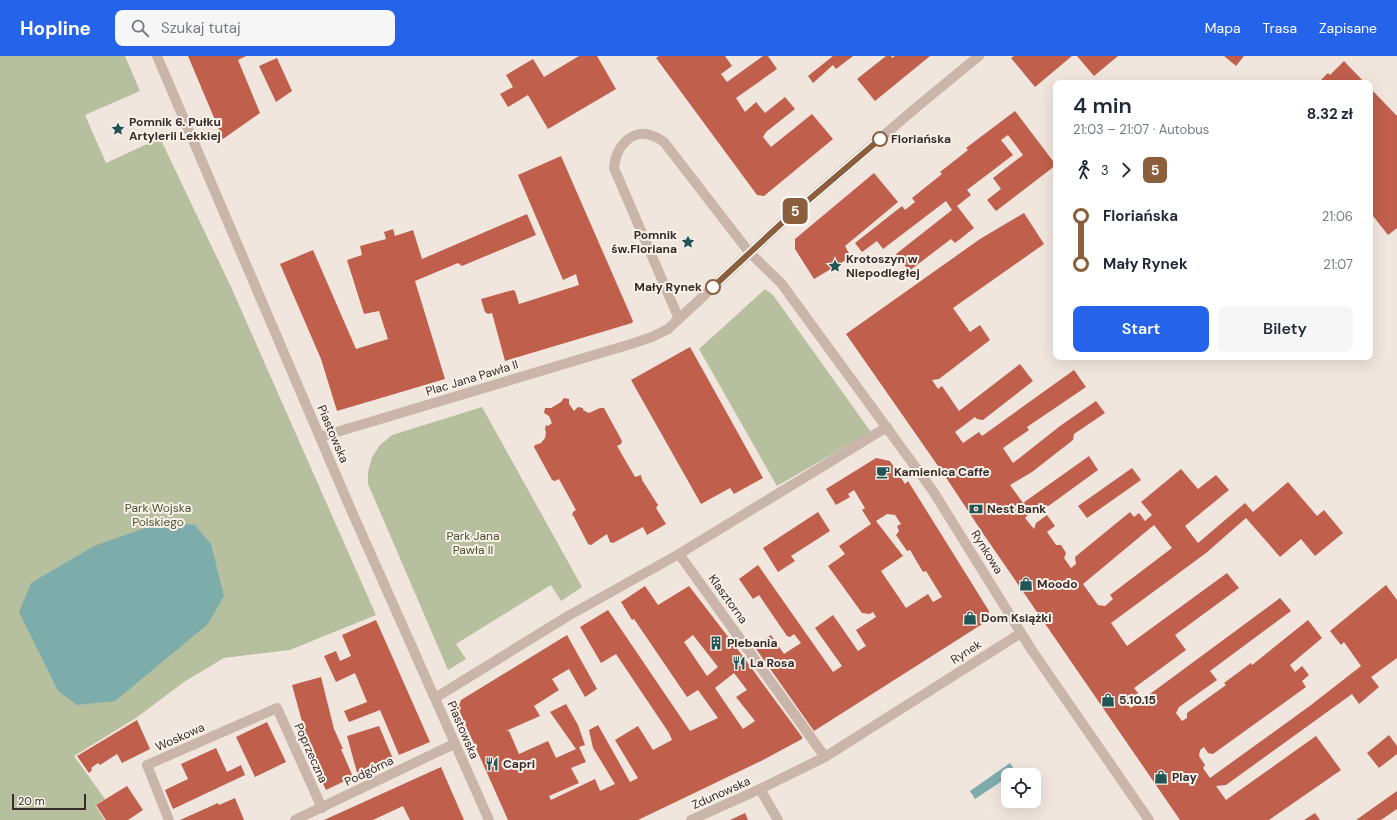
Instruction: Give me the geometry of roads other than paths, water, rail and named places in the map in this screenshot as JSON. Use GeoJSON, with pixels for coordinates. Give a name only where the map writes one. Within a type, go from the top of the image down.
{"type":"FeatureCollection","features":[{"type":"Feature","properties":{"kind":"street","name":"Piastowska"},"geometry":{"type":"LineString","coordinates":[[157,56],[320,437],[454,744],[489,820]]}},
{"type":"Feature","properties":{"kind":"street"},"geometry":{"type":"LineString","coordinates":[[435,698],[568,616],[679,554],[887,427],[781,283],[749,252],[664,142],[653,135],[639,134],[626,140],[615,158],[614,168],[679,319],[749,252],[767,236],[918,106],[979,56]]}},
{"type":"Feature","properties":{"kind":"street","name":"Plac Jana Pawła II"},"geometry":{"type":"LineString","coordinates":[[320,437],[631,344],[652,337],[668,329],[679,319]]}},
{"type":"Feature","properties":{"kind":"street","name":"Rynkowa"},"geometry":{"type":"LineString","coordinates":[[887,427],[933,491],[1021,633]]}},
{"type":"Feature","properties":{"kind":"street","name":"Klasztorna"},"geometry":{"type":"LineString","coordinates":[[679,554],[825,757]]}},
{"type":"Feature","properties":{"kind":"street"},"geometry":{"type":"LineString","coordinates":[[1021,633],[1149,820]]}},
{"type":"Feature","properties":{"kind":"street","name":"Rynek"},"geometry":{"type":"LineString","coordinates":[[760,789],[825,757],[1021,633]]}},
{"type":"Feature","properties":{"kind":"street","name":"Poprzeczna"},"geometry":{"type":"LineString","coordinates":[[277,708],[322,808]]}},
{"type":"Feature","properties":{"kind":"street","name":"Woskowa"},"geometry":{"type":"LineString","coordinates":[[169,820],[147,765],[277,708]]}},
{"type":"Feature","properties":{"kind":"street","name":"Podgórna"},"geometry":{"type":"LineString","coordinates":[[294,820],[454,744]]}},
{"type":"Feature","properties":{"kind":"street"},"geometry":{"type":"LineString","coordinates":[[760,789],[778,820]]}},
{"type":"Feature","properties":{"kind":"street","name":"Zdunowska"},"geometry":{"type":"LineString","coordinates":[[691,820],[760,789]]}},
{"type":"Feature","properties":{"kind":"water"},"geometry":{"type":"Polygon","coordinates":[[[162,522],[195,525],[211,544],[224,596],[208,624],[115,701],[77,705],[58,691],[19,612],[31,583],[94,546],[162,522]]]}},
{"type":"Feature","properties":{"kind":"water"},"geometry":{"type":"Polygon","coordinates":[[[1010,763],[1013,768],[1003,768],[1010,763]]]}},
{"type":"Feature","properties":{"kind":"water"},"geometry":{"type":"Polygon","coordinates":[[[1001,769],[1001,782],[975,799],[970,791],[1001,769]]]}},
{"type":"Feature","properties":{"kind":"place","name":"Pomnik 6. Pułku Artylerii Lekkiej"},"geometry":{"type":"Point","coordinates":[118,129]}},
{"type":"Feature","properties":{"kind":"place","name":"Floriańska"},"geometry":{"type":"Point","coordinates":[880,139]}},
{"type":"Feature","properties":{"kind":"place","name":"Pomnik św.Floriana"},"geometry":{"type":"Point","coordinates":[688,242]}},
{"type":"Feature","properties":{"kind":"place","name":"Krotoszyn w Niepodległej"},"geometry":{"type":"Point","coordinates":[835,266]}},
{"type":"Feature","properties":{"kind":"place","name":"Mały Rynek"},"geometry":{"type":"Point","coordinates":[713,287]}},
{"type":"Feature","properties":{"kind":"place","name":"Kamienica Caffe"},"geometry":{"type":"Point","coordinates":[883,472]}},
{"type":"Feature","properties":{"kind":"place","name":"Nest Bank"},"geometry":{"type":"Point","coordinates":[976,509]}},
{"type":"Feature","properties":{"kind":"place","name":"Moodo"},"geometry":{"type":"Point","coordinates":[1026,584]}},
{"type":"Feature","properties":{"kind":"place","name":"Dom Książki"},"geometry":{"type":"Point","coordinates":[970,618]}},
{"type":"Feature","properties":{"kind":"place","name":"Plebania"},"geometry":{"type":"Point","coordinates":[716,643]}},
{"type":"Feature","properties":{"kind":"place","name":"La Rosa"},"geometry":{"type":"Point","coordinates":[739,663]}},
{"type":"Feature","properties":{"kind":"place","name":"5.10.15"},"geometry":{"type":"Point","coordinates":[1108,700]}},
{"type":"Feature","properties":{"kind":"place","name":"Capri"},"geometry":{"type":"Point","coordinates":[492,764]}},
{"type":"Feature","properties":{"kind":"place","name":"Play"},"geometry":{"type":"Point","coordinates":[1161,777]}},
{"type":"Feature","properties":{"kind":"park label","name":"Park Wojska Polskiego"},"geometry":{"type":"Point","coordinates":[158,515]}},
{"type":"Feature","properties":{"kind":"park label","name":"Park Jana Pawła II"},"geometry":{"type":"Point","coordinates":[473,543]}}]}
